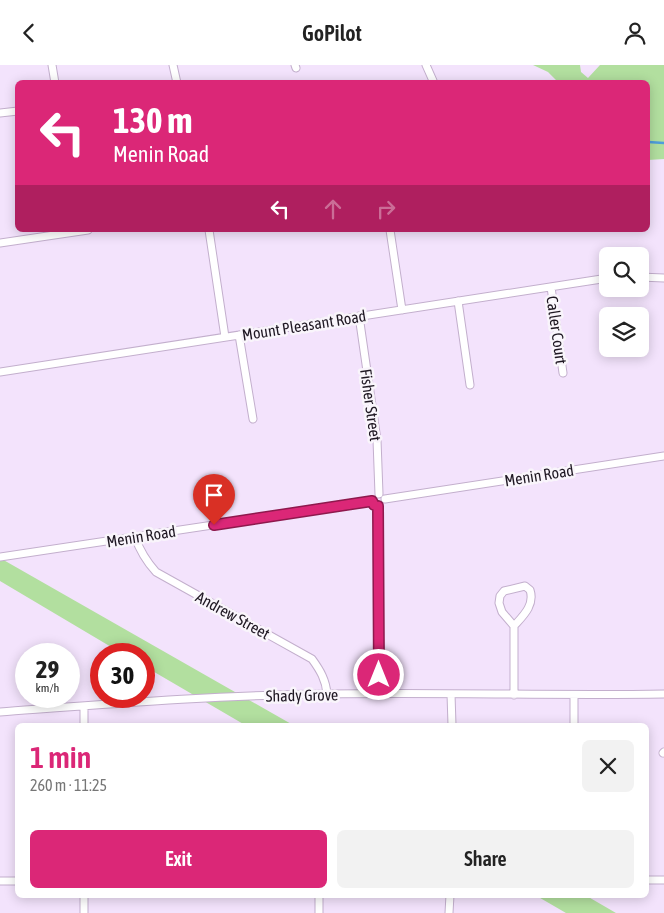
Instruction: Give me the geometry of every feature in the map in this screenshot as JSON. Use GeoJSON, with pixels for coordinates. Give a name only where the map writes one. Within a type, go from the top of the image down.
{"type":"FeatureCollection","features":[{"type":"Feature","properties":{"kind":"street"},"geometry":{"type":"LineString","coordinates":[[52,65],[54,80]]}},
{"type":"Feature","properties":{"kind":"street"},"geometry":{"type":"LineString","coordinates":[[173,65],[176,80]]}},
{"type":"Feature","properties":{"kind":"street"},"geometry":{"type":"LineString","coordinates":[[426,65],[433,80]]}},
{"type":"Feature","properties":{"kind":"street"},"geometry":{"type":"LineString","coordinates":[[0,113],[15,111]]}},
{"type":"Feature","properties":{"kind":"street"},"geometry":{"type":"LineString","coordinates":[[0,243],[74,232]]}},
{"type":"Feature","properties":{"kind":"street"},"geometry":{"type":"LineString","coordinates":[[209,232],[225,337]]}},
{"type":"Feature","properties":{"kind":"street"},"geometry":{"type":"LineString","coordinates":[[390,232],[402,310]]}},
{"type":"Feature","properties":{"kind":"street"},"geometry":{"type":"LineString","coordinates":[[649,277],[664,278]]}},
{"type":"Feature","properties":{"kind":"street","name":"Mount Pleasant Road"},"geometry":{"type":"LineString","coordinates":[[0,372],[599,279]]}},
{"type":"Feature","properties":{"kind":"street","name":"Caller Court"},"geometry":{"type":"LineString","coordinates":[[551,287],[563,373]]}},
{"type":"Feature","properties":{"kind":"street"},"geometry":{"type":"LineString","coordinates":[[458,301],[470,385]]}},
{"type":"Feature","properties":{"kind":"street","name":"Fisher Street"},"geometry":{"type":"LineString","coordinates":[[359,317],[377,440],[382,497]]}},
{"type":"Feature","properties":{"kind":"street"},"geometry":{"type":"LineString","coordinates":[[239,335],[253,419]]}},
{"type":"Feature","properties":{"kind":"street","name":"Menin Road"},"geometry":{"type":"LineString","coordinates":[[382,497],[664,456]]}},
{"type":"Feature","properties":{"kind":"street"},"geometry":{"type":"LineString","coordinates":[[373,496],[382,497],[383,504],[378,506],[374,505],[372,501],[373,496]]}},
{"type":"Feature","properties":{"kind":"street","name":"Menin Road"},"geometry":{"type":"LineString","coordinates":[[0,557],[372,501]]}},
{"type":"Feature","properties":{"kind":"street"},"geometry":{"type":"LineString","coordinates":[[378,506],[379,694]]}},
{"type":"Feature","properties":{"kind":"street","name":"Andrew Street"},"geometry":{"type":"LineString","coordinates":[[135,537],[140,550],[156,572],[312,659],[321,671],[327,684],[327,694]]}},
{"type":"Feature","properties":{"kind":"street"},"geometry":{"type":"LineString","coordinates":[[514,626],[527,612],[531,600],[530,591],[525,586],[504,591],[500,596],[499,603],[502,612],[514,626],[514,695]]}},
{"type":"Feature","properties":{"kind":"street","name":"Shady Grove"},"geometry":{"type":"LineString","coordinates":[[0,712],[189,697],[327,694],[664,694]]}},
{"type":"Feature","properties":{"kind":"street"},"geometry":{"type":"LineString","coordinates":[[451,694],[452,723]]}},
{"type":"Feature","properties":{"kind":"street"},"geometry":{"type":"LineString","coordinates":[[574,695],[574,723]]}},
{"type":"Feature","properties":{"kind":"street"},"geometry":{"type":"LineString","coordinates":[[84,706],[84,723]]}},
{"type":"Feature","properties":{"kind":"street"},"geometry":{"type":"LineString","coordinates":[[649,880],[664,880]]}},
{"type":"Feature","properties":{"kind":"street"},"geometry":{"type":"LineString","coordinates":[[0,881],[15,881]]}},
{"type":"Feature","properties":{"kind":"street"},"geometry":{"type":"LineString","coordinates":[[84,898],[84,913]]}},
{"type":"Feature","properties":{"kind":"street"},"geometry":{"type":"LineString","coordinates":[[319,898],[319,913]]}},
{"type":"Feature","properties":{"kind":"street"},"geometry":{"type":"LineString","coordinates":[[449,913],[450,898]]}},
{"type":"Feature","properties":{"kind":"green space"},"geometry":{"type":"Polygon","coordinates":[[[533,65],[580,65],[581,72],[588,78],[600,65],[664,65],[664,159],[650,160],[650,80],[556,80],[548,72],[533,65]]]}},
{"type":"Feature","properties":{"kind":"green space"},"geometry":{"type":"Polygon","coordinates":[[[0,558],[149,643],[104,643],[0,581],[0,558]]]}},
{"type":"Feature","properties":{"kind":"green space"},"geometry":{"type":"Polygon","coordinates":[[[155,646],[289,723],[242,723],[155,672],[155,646]]]}},
{"type":"Feature","properties":{"kind":"green space"},"geometry":{"type":"Polygon","coordinates":[[[540,898],[590,898],[616,913],[566,913],[540,898]]]}},
{"type":"Feature","properties":{"kind":"waterway"},"geometry":{"type":"LineString","coordinates":[[650,142],[664,143]]}},
{"type":"Feature","properties":{"kind":"route"},"geometry":{"type":"LineString","coordinates":[[214,525],[372,501],[374,505],[378,506],[379,675]]}}]}
